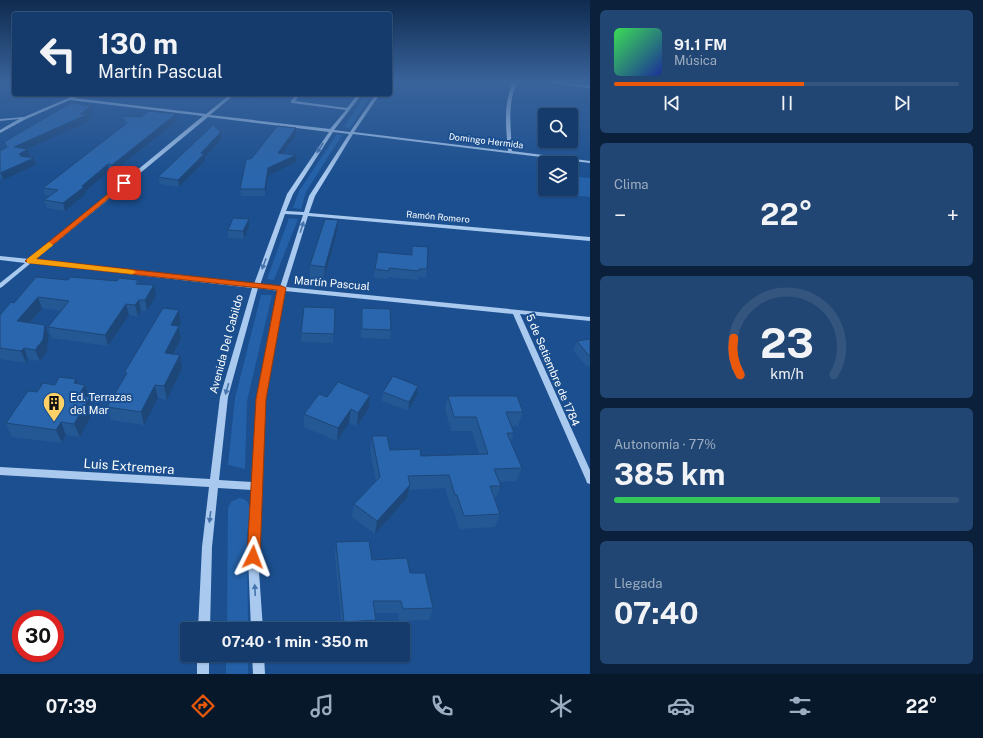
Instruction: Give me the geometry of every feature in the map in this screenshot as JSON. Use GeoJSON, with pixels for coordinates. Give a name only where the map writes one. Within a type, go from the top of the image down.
{"type":"FeatureCollection","features":[{"type":"Feature","properties":{"kind":"street"},"geometry":{"type":"LineString","coordinates":[[0,132],[36,113]]}},
{"type":"Feature","properties":{"kind":"street","name":"Domingo Hermida"},"geometry":{"type":"LineString","coordinates":[[193,113],[590,162]]}},
{"type":"Feature","properties":{"kind":"street","name":"Avenida Del Cabildo"},"geometry":{"type":"LineString","coordinates":[[204,622],[207,547],[224,397],[256,285],[290,194],[345,113]]}},
{"type":"Feature","properties":{"kind":"street"},"geometry":{"type":"LineString","coordinates":[[257,622],[253,557],[261,399],[282,288],[312,196],[365,113]]}},
{"type":"Feature","properties":{"kind":"street"},"geometry":{"type":"LineString","coordinates":[[509,113],[510,152]]}},
{"type":"Feature","properties":{"kind":"street"},"geometry":{"type":"LineString","coordinates":[[0,286],[206,115]]}},
{"type":"Feature","properties":{"kind":"street"},"geometry":{"type":"LineString","coordinates":[[0,120],[25,118]]}},
{"type":"Feature","properties":{"kind":"street","name":"Ramón Romero"},"geometry":{"type":"LineString","coordinates":[[284,212],[590,239]]}},
{"type":"Feature","properties":{"kind":"street","name":"Martín Pascual"},"geometry":{"type":"LineString","coordinates":[[0,258],[282,288],[590,318]]}},
{"type":"Feature","properties":{"kind":"street","name":"5 de Setiembre de 1784"},"geometry":{"type":"LineString","coordinates":[[516,311],[590,480]]}},
{"type":"Feature","properties":{"kind":"street","name":"Luis Extremera"},"geometry":{"type":"LineString","coordinates":[[0,471],[214,485],[257,486]]}},
{"type":"Feature","properties":{"kind":"street"},"geometry":{"type":"LineString","coordinates":[[203,662],[203,674]]}},
{"type":"Feature","properties":{"kind":"street"},"geometry":{"type":"LineString","coordinates":[[258,662],[259,674]]}},
{"type":"Feature","properties":{"kind":"shaded area"},"geometry":{"type":"Polygon","coordinates":[[[353,113],[359,113],[350,128],[344,127],[353,113]]]}},
{"type":"Feature","properties":{"kind":"shaded area"},"geometry":{"type":"Polygon","coordinates":[[[337,134],[342,135],[306,192],[301,209],[293,208],[299,191],[337,134]]]}},
{"type":"Feature","properties":{"kind":"shaded area"},"geometry":{"type":"Polygon","coordinates":[[[578,177],[590,178],[590,197],[578,196],[578,177]]]}},
{"type":"Feature","properties":{"kind":"shaded area"},"geometry":{"type":"Polygon","coordinates":[[[289,218],[298,219],[274,280],[267,279],[289,218]]]}},
{"type":"Feature","properties":{"kind":"shaded area"},"geometry":{"type":"Polygon","coordinates":[[[261,295],[272,295],[247,401],[245,469],[228,465],[235,398],[261,295]]]}},
{"type":"Feature","properties":{"kind":"shaded area"},"geometry":{"type":"Polygon","coordinates":[[[239,498],[244,499],[248,502],[250,509],[247,534],[248,622],[227,622],[228,508],[231,502],[239,498]]]}},
{"type":"Feature","properties":{"kind":"shaded area"},"geometry":{"type":"Polygon","coordinates":[[[226,662],[248,662],[248,674],[226,674],[226,662]]]}},
{"type":"Feature","properties":{"kind":"building"},"geometry":{"type":"Polygon","coordinates":[[[53,113],[88,114],[14,147],[28,149],[19,154],[22,155],[20,156],[34,158],[0,173],[0,151],[7,147],[4,142],[53,113]]]}},
{"type":"Feature","properties":{"kind":"building"},"geometry":{"type":"Polygon","coordinates":[[[146,113],[176,114],[112,165],[108,164],[82,186],[84,187],[63,203],[44,200],[58,190],[43,188],[127,123],[122,116],[141,117],[146,113]]]}},
{"type":"Feature","properties":{"kind":"building"},"geometry":{"type":"Polygon","coordinates":[[[213,125],[221,132],[201,153],[204,154],[178,180],[158,177],[213,125]]]}},
{"type":"Feature","properties":{"kind":"building"},"geometry":{"type":"Polygon","coordinates":[[[277,126],[296,128],[278,153],[296,155],[268,168],[265,189],[240,189],[246,160],[252,158],[277,126]]]}},
{"type":"Feature","properties":{"kind":"building"},"geometry":{"type":"Polygon","coordinates":[[[233,218],[249,219],[243,231],[228,230],[233,218]]]}},
{"type":"Feature","properties":{"kind":"building"},"geometry":{"type":"Polygon","coordinates":[[[325,219],[338,220],[325,267],[310,265],[325,219]]]}},
{"type":"Feature","properties":{"kind":"building"},"geometry":{"type":"Polygon","coordinates":[[[412,246],[428,247],[427,269],[419,269],[419,271],[389,268],[389,271],[375,269],[378,252],[412,255],[412,246]]]}},
{"type":"Feature","properties":{"kind":"building"},"geometry":{"type":"Polygon","coordinates":[[[36,277],[68,280],[71,277],[117,281],[119,278],[138,280],[136,284],[154,285],[145,300],[139,300],[135,305],[126,304],[105,335],[48,327],[69,301],[38,297],[17,321],[45,325],[43,340],[35,350],[24,348],[21,351],[0,348],[0,315],[11,302],[14,303],[36,277]]]}},
{"type":"Feature","properties":{"kind":"building"},"geometry":{"type":"Polygon","coordinates":[[[304,307],[335,308],[334,334],[301,333],[304,307]]]}},
{"type":"Feature","properties":{"kind":"building"},"geometry":{"type":"Polygon","coordinates":[[[163,308],[179,310],[171,325],[179,326],[165,353],[180,355],[164,386],[155,385],[141,412],[107,407],[127,373],[124,373],[163,308]]]}},
{"type":"Feature","properties":{"kind":"building"},"geometry":{"type":"Polygon","coordinates":[[[362,308],[390,309],[391,330],[362,329],[362,308]]]}},
{"type":"Feature","properties":{"kind":"building"},"geometry":{"type":"Polygon","coordinates":[[[590,339],[590,357],[577,341],[590,339]]]}},
{"type":"Feature","properties":{"kind":"building"},"geometry":{"type":"Polygon","coordinates":[[[393,376],[418,386],[409,402],[383,392],[393,376]]]}},
{"type":"Feature","properties":{"kind":"building"},"geometry":{"type":"Polygon","coordinates":[[[59,377],[76,379],[74,383],[85,385],[78,396],[90,397],[74,424],[61,422],[56,430],[6,423],[28,391],[37,392],[43,383],[55,385],[59,377]]]}},
{"type":"Feature","properties":{"kind":"building"},"geometry":{"type":"Polygon","coordinates":[[[338,382],[370,395],[358,413],[351,409],[338,428],[304,414],[319,394],[327,397],[338,382]]]}},
{"type":"Feature","properties":{"kind":"building"},"geometry":{"type":"Polygon","coordinates":[[[448,396],[517,396],[523,412],[506,412],[514,433],[507,433],[522,468],[494,469],[501,486],[490,486],[500,514],[464,516],[457,495],[455,495],[449,475],[408,476],[410,485],[377,521],[354,504],[380,477],[372,436],[387,436],[390,450],[420,449],[421,456],[488,454],[476,417],[454,417],[448,396]]]}},
{"type":"Feature","properties":{"kind":"building"},"geometry":{"type":"Polygon","coordinates":[[[369,541],[372,560],[407,558],[410,573],[425,573],[433,608],[403,609],[401,601],[373,601],[376,620],[344,622],[336,542],[369,541]]]}},
{"type":"Feature","properties":{"kind":"slow traffic"},"geometry":{"type":"LineString","coordinates":[[49,245],[29,261],[132,272]]}},
{"type":"Feature","properties":{"kind":"place","name":"Ed. Terrazas del Mar"},"geometry":{"type":"Point","coordinates":[54,422]}},
{"type":"Feature","properties":{"kind":"route"},"geometry":{"type":"LineString","coordinates":[[124,183],[29,261],[282,288],[261,399],[253,557]]}}]}
